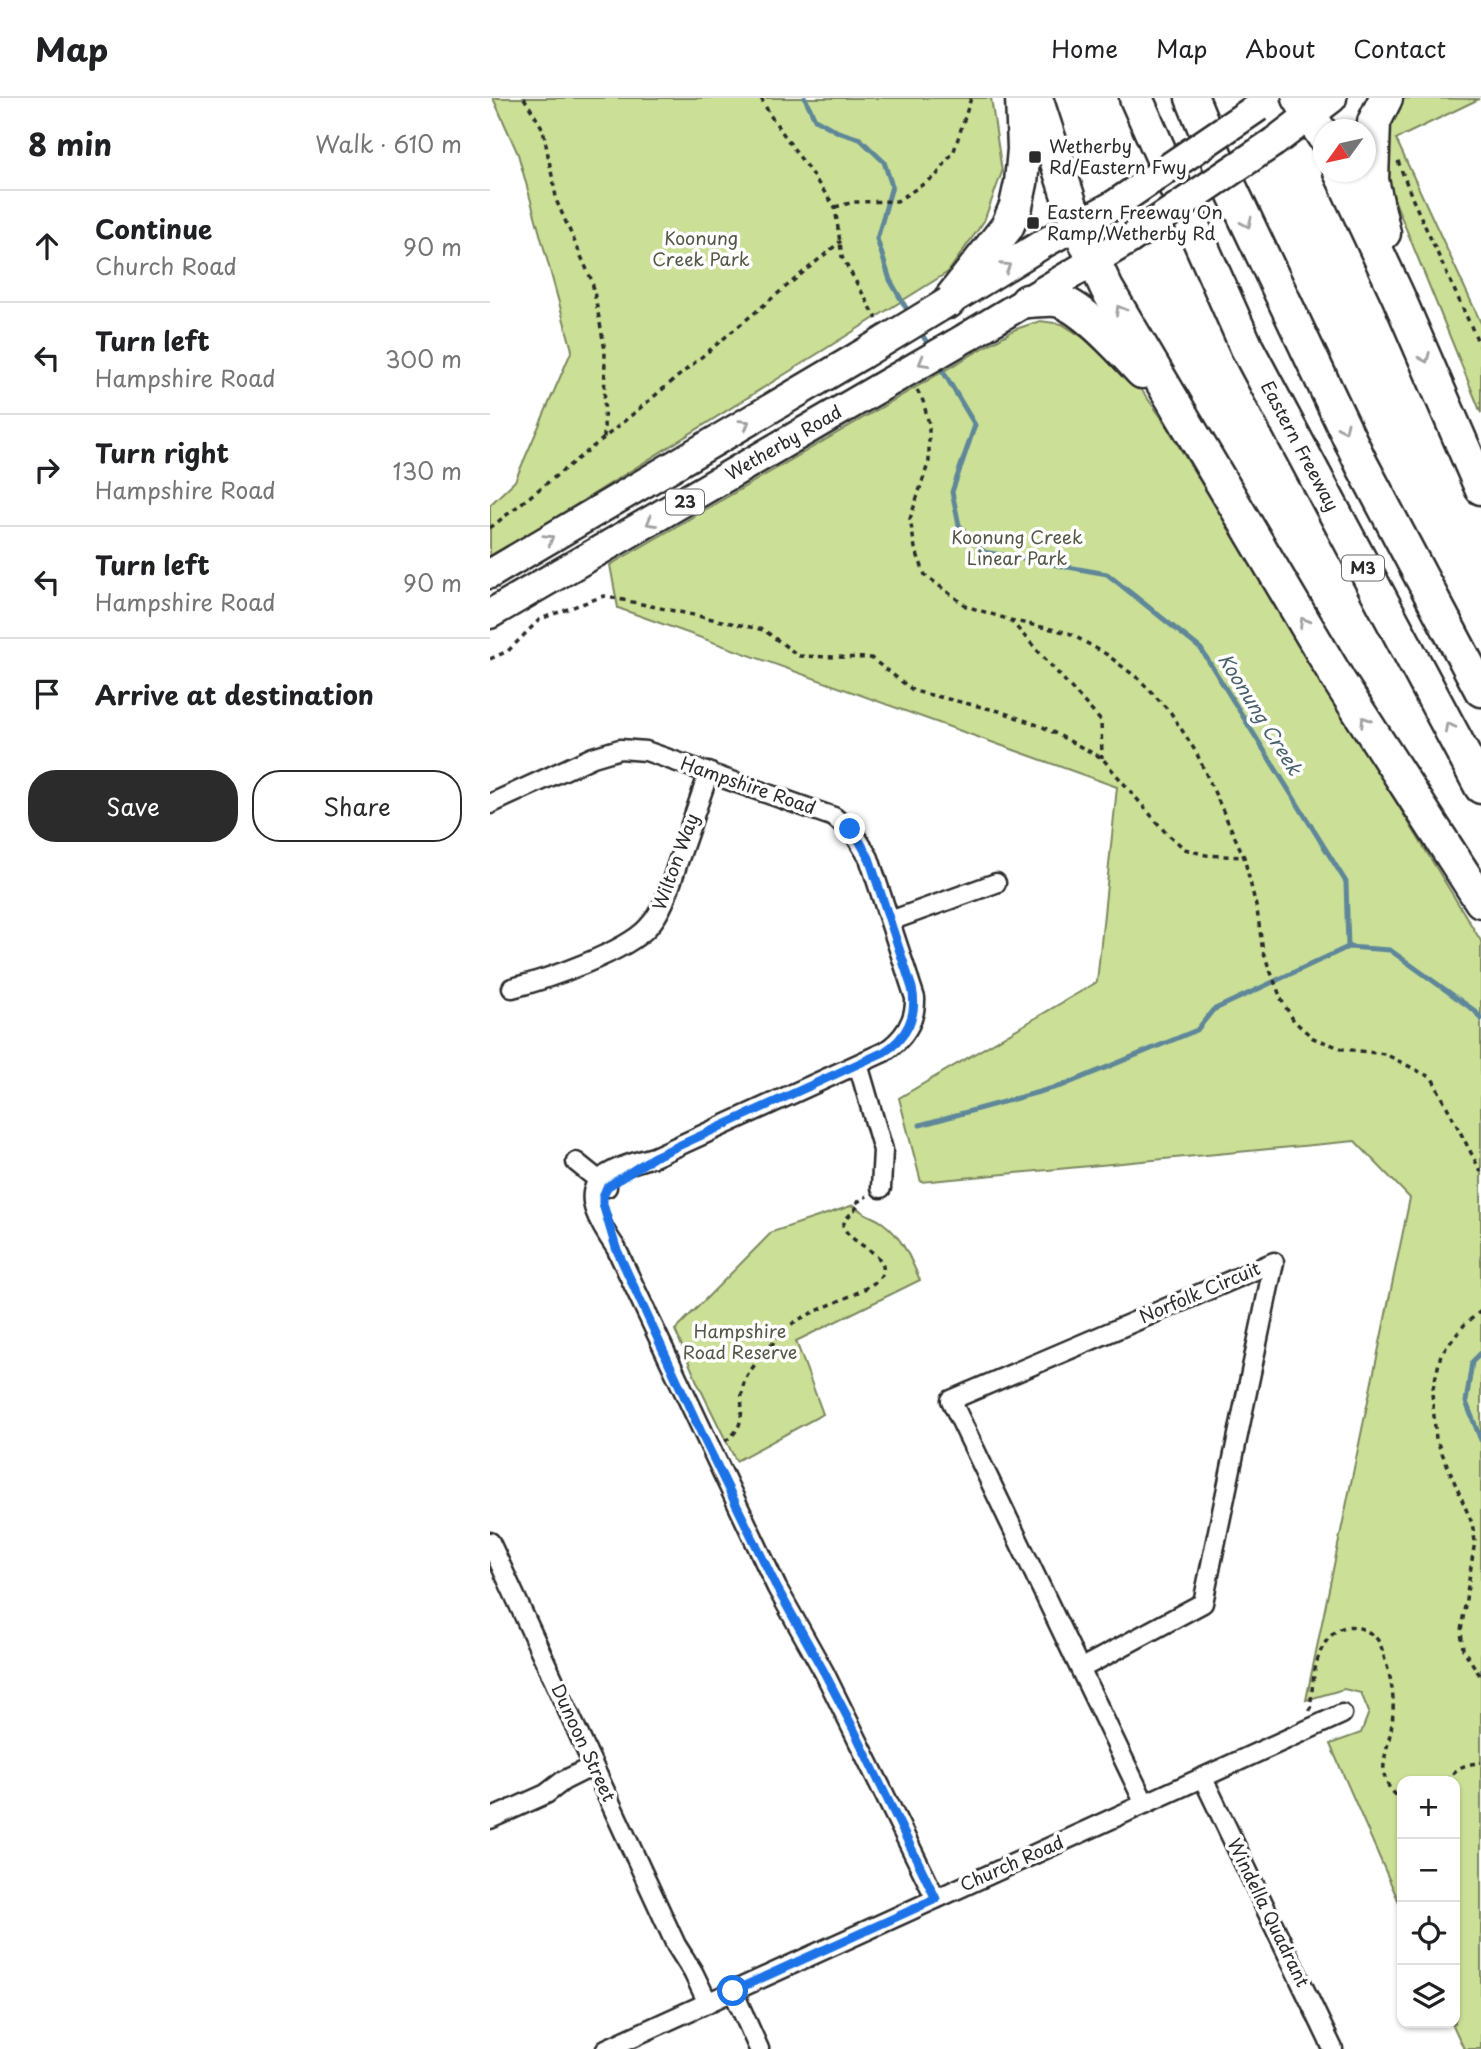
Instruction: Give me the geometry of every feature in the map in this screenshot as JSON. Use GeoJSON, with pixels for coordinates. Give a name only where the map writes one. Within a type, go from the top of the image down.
{"type":"FeatureCollection","features":[{"type":"Feature","properties":{"kind":"highway"},"geometry":{"type":"LineString","coordinates":[[948,302],[1007,226],[1016,206],[1024,149],[1022,98]]}},
{"type":"Feature","properties":{"kind":"highway"},"geometry":{"type":"LineString","coordinates":[[1036,98],[1077,224],[1107,289],[1339,681],[1481,901]]}},
{"type":"Feature","properties":{"kind":"highway","name":"Eastern Freeway"},"geometry":{"type":"LineString","coordinates":[[1136,98],[1247,348],[1481,787]]}},
{"type":"Feature","properties":{"kind":"highway","name":"M3"},"geometry":{"type":"LineString","coordinates":[[1192,98],[1218,161],[1362,465],[1481,690]]}},
{"type":"Feature","properties":{"kind":"highway"},"geometry":{"type":"LineString","coordinates":[[1386,98],[1374,122],[1371,180],[1398,296]]}},
{"type":"Feature","properties":{"kind":"highway"},"geometry":{"type":"LineString","coordinates":[[1345,182],[1398,296],[1481,488]]}},
{"type":"Feature","properties":{"kind":"highway"},"geometry":{"type":"LineString","coordinates":[[1027,301],[1055,300],[1074,308],[1116,344],[1148,379],[1204,454]]}},
{"type":"Feature","properties":{"kind":"main road","name":"23"},"geometry":{"type":"LineString","coordinates":[[948,302],[1077,224],[1114,205],[1263,102]]}},
{"type":"Feature","properties":{"kind":"main road","name":"23"},"geometry":{"type":"LineString","coordinates":[[1027,301],[1130,239],[1316,112]]}},
{"type":"Feature","properties":{"kind":"main road","name":"Wetherby Road"},"geometry":{"type":"LineString","coordinates":[[490,614],[1027,301]]}},
{"type":"Feature","properties":{"kind":"main road","name":"Wetherby Road"},"geometry":{"type":"LineString","coordinates":[[490,574],[948,302]]}},
{"type":"Feature","properties":{"kind":"street","name":"Hampshire Road"},"geometry":{"type":"LineString","coordinates":[[490,804],[593,757],[620,749],[646,751],[822,811],[843,823],[860,842],[869,858],[915,998],[914,1013],[903,1037],[884,1052],[654,1157],[603,1184]]}},
{"type":"Feature","properties":{"kind":"street","name":"Wilton Way"},"geometry":{"type":"LineString","coordinates":[[512,988],[553,976],[611,951],[648,928],[664,902],[709,772]]}},
{"type":"Feature","properties":{"kind":"street"},"geometry":{"type":"LineString","coordinates":[[890,921],[996,883]]}},
{"type":"Feature","properties":{"kind":"street"},"geometry":{"type":"LineString","coordinates":[[858,1064],[883,1150],[881,1188]]}},
{"type":"Feature","properties":{"kind":"street"},"geometry":{"type":"LineString","coordinates":[[576,1162],[603,1184],[603,1204],[616,1248],[777,1588],[824,1672],[936,1899]]}},
{"type":"Feature","properties":{"kind":"street","name":"Norfolk Circuit"},"geometry":{"type":"LineString","coordinates":[[1080,1669],[1203,1603],[1275,1262],[951,1400],[1080,1669],[1145,1804]]}},
{"type":"Feature","properties":{"kind":"street","name":"Dunoon Street"},"geometry":{"type":"LineString","coordinates":[[490,1542],[676,1945],[693,1972],[703,2005]]}},
{"type":"Feature","properties":{"kind":"street","name":"Church Road"},"geometry":{"type":"LineString","coordinates":[[606,2049],[1342,1714]]}},
{"type":"Feature","properties":{"kind":"street"},"geometry":{"type":"LineString","coordinates":[[490,1819],[546,1794],[563,1781],[596,1772]]}},
{"type":"Feature","properties":{"kind":"street","name":"Windella Quadrant"},"geometry":{"type":"LineString","coordinates":[[1203,1778],[1333,2049]]}},
{"type":"Feature","properties":{"kind":"street"},"geometry":{"type":"LineString","coordinates":[[733,1991],[760,2049]]}},
{"type":"Feature","properties":{"kind":"path"},"geometry":{"type":"LineString","coordinates":[[524,98],[543,129],[558,202],[592,281],[605,350],[604,438]]}},
{"type":"Feature","properties":{"kind":"path"},"geometry":{"type":"LineString","coordinates":[[761,98],[770,115],[835,207],[842,257],[883,330]]}},
{"type":"Feature","properties":{"kind":"path"},"geometry":{"type":"LineString","coordinates":[[835,207],[854,202],[897,201],[936,176],[954,150],[971,98]]}},
{"type":"Feature","properties":{"kind":"path"},"geometry":{"type":"LineString","coordinates":[[1394,150],[1413,200],[1481,348]]}},
{"type":"Feature","properties":{"kind":"path"},"geometry":{"type":"LineString","coordinates":[[490,528],[604,438],[841,242]]}},
{"type":"Feature","properties":{"kind":"path"},"geometry":{"type":"LineString","coordinates":[[917,389],[929,424],[929,461],[910,519],[915,548],[925,575],[966,606],[1069,634],[1106,654],[1140,680],[1171,713],[1196,752],[1244,858],[1257,910],[1263,952],[1282,1001],[1294,1021],[1313,1038],[1343,1049],[1385,1054],[1432,1078],[1481,1172]]}},
{"type":"Feature","properties":{"kind":"path"},"geometry":{"type":"LineString","coordinates":[[490,659],[508,651],[540,619],[604,596],[764,631],[799,656],[871,659],[914,691],[999,711],[1043,727],[1102,758],[1166,833],[1185,849],[1206,855],[1244,858]]}},
{"type":"Feature","properties":{"kind":"path"},"geometry":{"type":"LineString","coordinates":[[1010,620],[1101,721],[1102,758]]}},
{"type":"Feature","properties":{"kind":"path"},"geometry":{"type":"LineString","coordinates":[[724,1441],[739,1427],[746,1378],[788,1328],[804,1316],[871,1285],[881,1277],[883,1266],[879,1257],[853,1241],[843,1226],[858,1206],[856,1203],[881,1188]]}},
{"type":"Feature","properties":{"kind":"path"},"geometry":{"type":"LineString","coordinates":[[1481,1311],[1465,1324],[1441,1354],[1432,1393],[1436,1439],[1472,1524],[1475,1541],[1461,1632],[1463,1649],[1481,1677]]}},
{"type":"Feature","properties":{"kind":"path"},"geometry":{"type":"LineString","coordinates":[[1314,1728],[1309,1716],[1321,1649],[1329,1636],[1344,1627],[1360,1626],[1378,1639],[1392,1681],[1392,1721],[1384,1760],[1384,1779],[1397,1796]]}},
{"type":"Feature","properties":{"kind":"path"},"geometry":{"type":"LineString","coordinates":[[1450,1776],[1464,1764],[1481,1763]]}},
{"type":"Feature","properties":{"kind":"green space","name":"Koonung Creek Park"},"geometry":{"type":"Polygon","coordinates":[[[493,98],[991,98],[1002,172],[984,221],[948,272],[490,559],[490,505],[515,481],[572,350],[518,154],[493,98]]]}},
{"type":"Feature","properties":{"kind":"green space"},"geometry":{"type":"Polygon","coordinates":[[[1402,98],[1479,99],[1396,139],[1481,323],[1481,413],[1385,177],[1385,138],[1402,98]]]}},
{"type":"Feature","properties":{"kind":"green space","name":"Koonung Creek Linear Park"},"geometry":{"type":"Polygon","coordinates":[[[1040,321],[1062,324],[1090,342],[1132,377],[1161,417],[1481,941],[1481,2049],[1464,2049],[1454,2028],[1460,2028],[1460,1776],[1397,1776],[1397,1898],[1330,1744],[1361,1733],[1369,1712],[1361,1693],[1344,1689],[1306,1700],[1410,1198],[1355,1141],[921,1182],[899,1098],[1097,982],[1117,787],[618,608],[610,565],[1016,329],[1040,321]]]}},
{"type":"Feature","properties":{"kind":"green space","name":"Hampshire Road Reserve"},"geometry":{"type":"Polygon","coordinates":[[[854,1205],[883,1223],[896,1235],[920,1280],[796,1341],[823,1414],[736,1461],[675,1330],[772,1232],[854,1205]]]}},
{"type":"Feature","properties":{"kind":"waterway","name":"Koonung Creek"},"geometry":{"type":"LineString","coordinates":[[805,98],[815,119],[838,132],[860,139],[884,162],[892,186],[877,239],[890,280],[910,315]]}},
{"type":"Feature","properties":{"kind":"waterway","name":"Koonung Creek"},"geometry":{"type":"LineString","coordinates":[[919,329],[930,348]]}},
{"type":"Feature","properties":{"kind":"waterway","name":"Koonung Creek"},"geometry":{"type":"LineString","coordinates":[[938,363],[975,425],[952,492],[959,525],[984,552],[1107,574],[1201,649],[1346,882],[1348,947],[1390,950],[1475,1011],[1481,1019]]}},
{"type":"Feature","properties":{"kind":"waterway"},"geometry":{"type":"LineString","coordinates":[[920,1125],[1064,1085],[1197,1030],[1213,1010],[1348,947]]}},
{"type":"Feature","properties":{"kind":"waterway","name":"Koonung Creek"},"geometry":{"type":"LineString","coordinates":[[1481,1353],[1472,1362],[1466,1402],[1481,1440]]}},
{"type":"Feature","properties":{"kind":"place","name":"Wetherby Rd/Eastern Fwy"},"geometry":{"type":"Point","coordinates":[1035,157]}},
{"type":"Feature","properties":{"kind":"place","name":"Eastern Freeway On Ramp/Wetherby Rd"},"geometry":{"type":"Point","coordinates":[1033,223]}},
{"type":"Feature","properties":{"kind":"route"},"geometry":{"type":"LineString","coordinates":[[733,1991],[936,1899],[850,1722],[777,1588],[706,1443],[616,1248],[603,1197],[607,1187],[654,1157],[884,1052],[903,1037],[914,1013],[915,998],[869,858],[850,829]]}}]}
